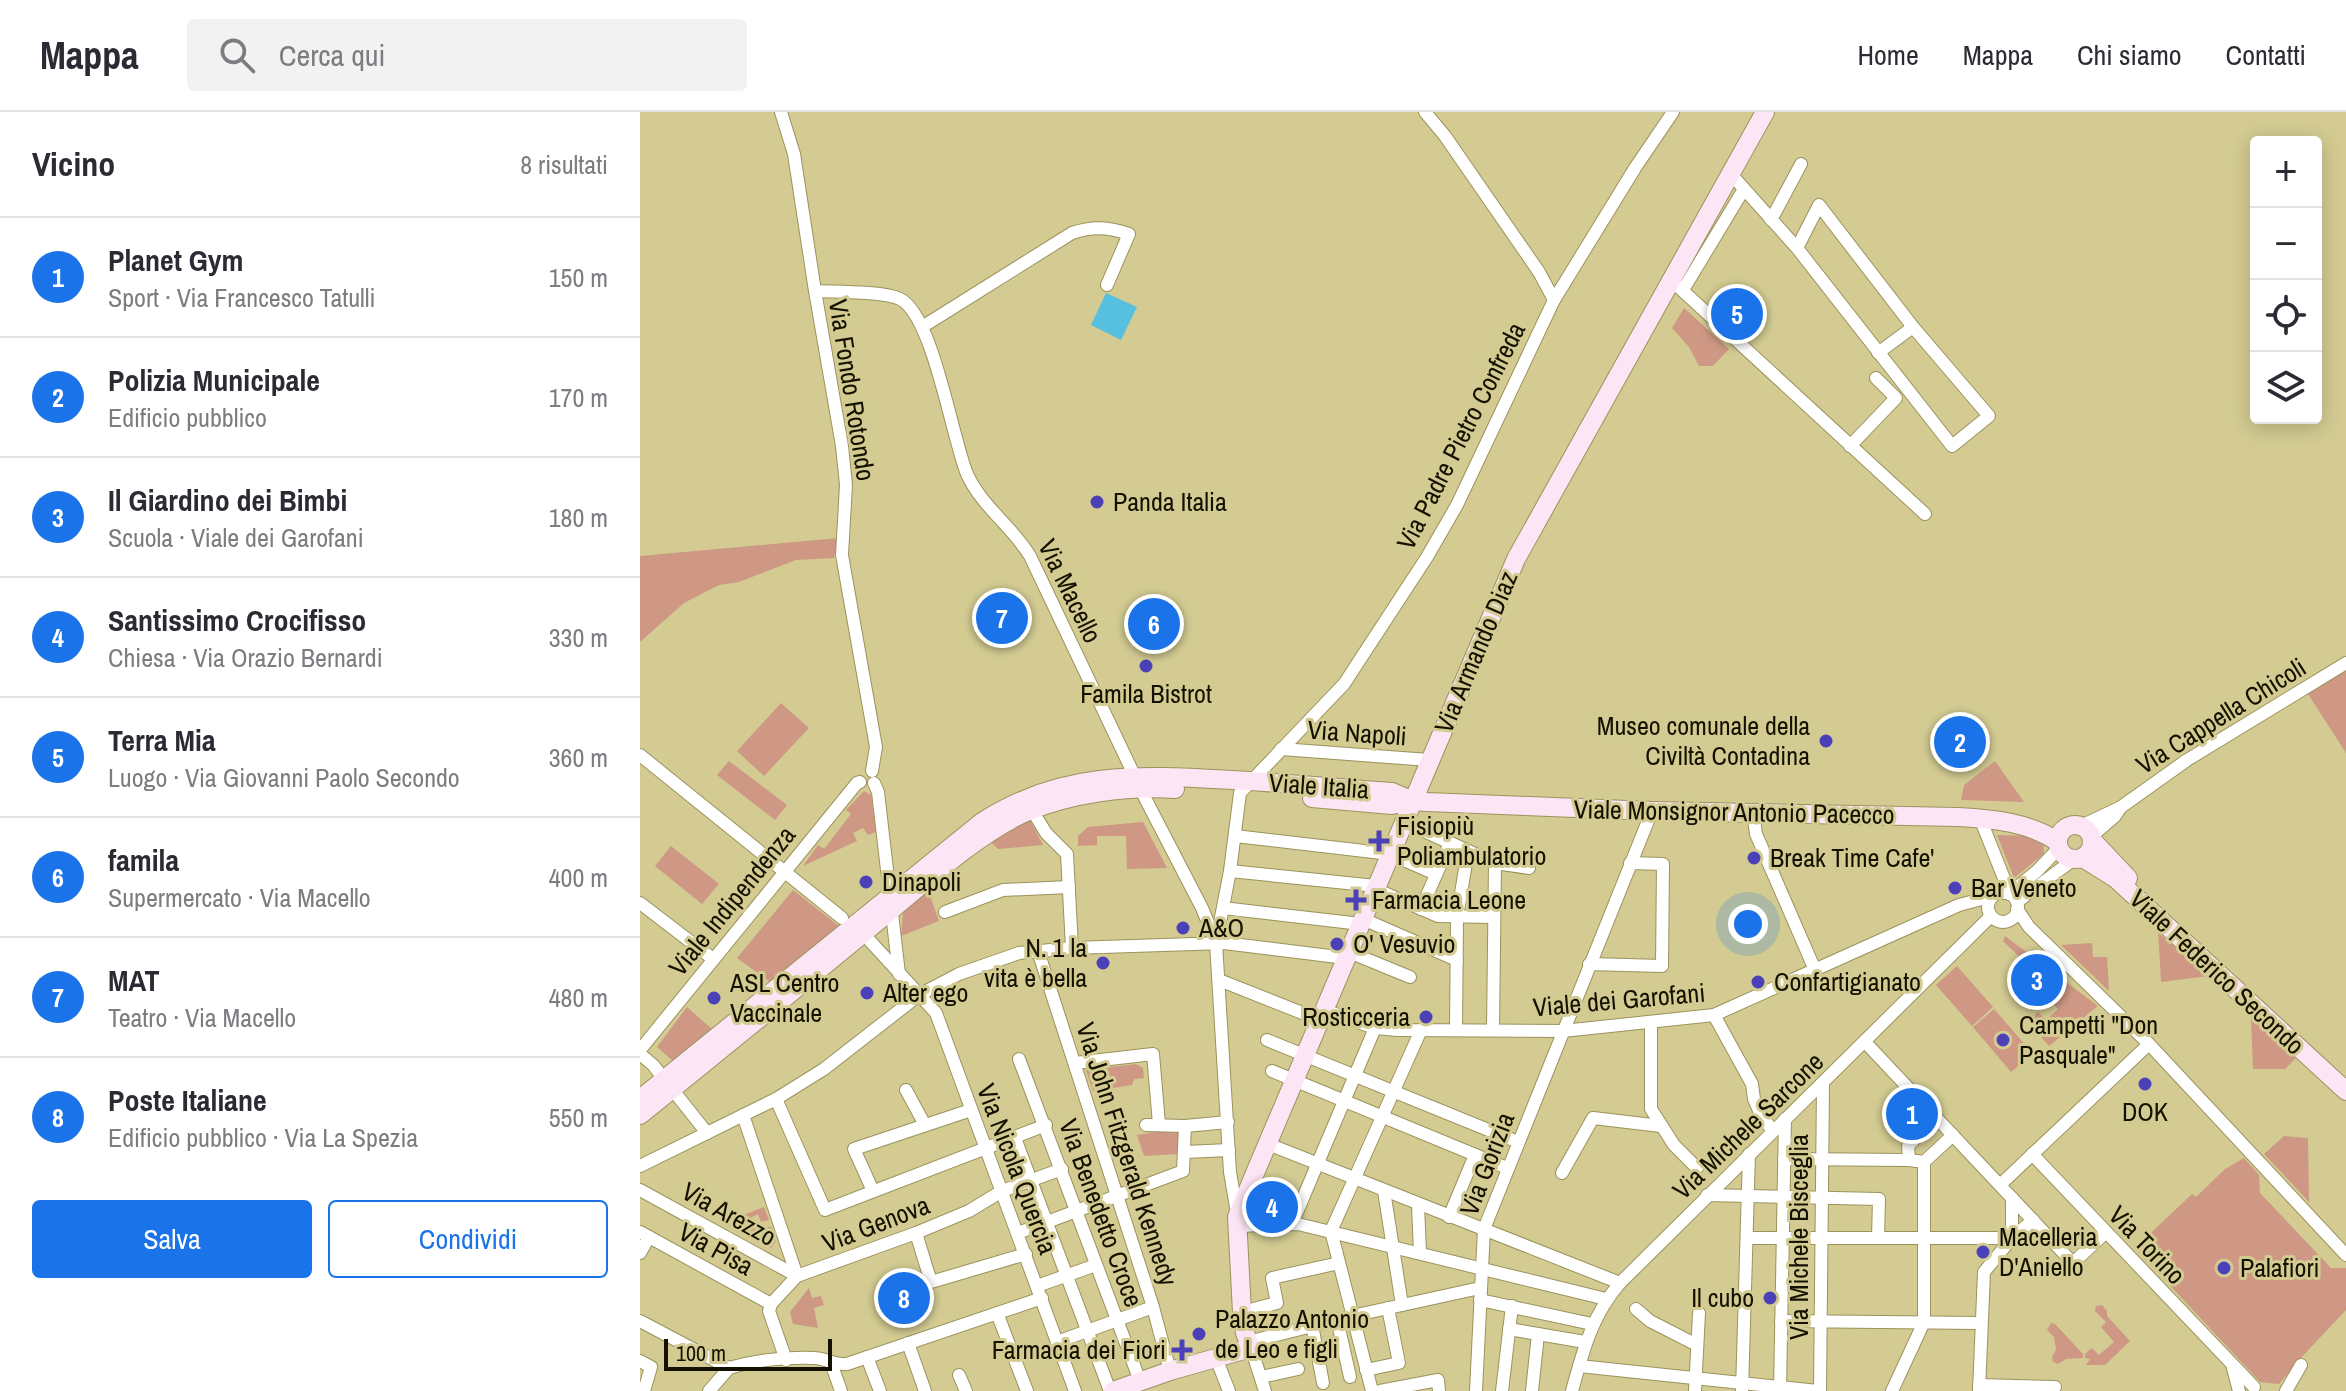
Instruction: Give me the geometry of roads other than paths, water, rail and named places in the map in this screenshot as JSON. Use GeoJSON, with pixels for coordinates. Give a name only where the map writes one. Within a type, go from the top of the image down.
{"type":"FeatureCollection","features":[{"type":"Feature","properties":{"kind":"main road","name":"Via Armando Diaz"},"geometry":{"type":"LineString","coordinates":[[1237,1221],[1516,559],[1677,285],[1730,173],[1765,112]]}},
{"type":"Feature","properties":{"kind":"main road","name":"Viale Italia"},"geometry":{"type":"LineString","coordinates":[[640,1115],[668,1084],[853,925],[991,833],[1032,810],[1138,782]]}},
{"type":"Feature","properties":{"kind":"main road","name":"Viale Italia"},"geometry":{"type":"LineString","coordinates":[[891,902],[982,822],[1009,806],[1068,785],[1138,782],[1392,792],[1413,801]]}},
{"type":"Feature","properties":{"kind":"main road","name":"Viale Monsignor Antonio Pacecco"},"geometry":{"type":"LineString","coordinates":[[1413,801],[1652,811],[2007,821],[2035,819],[2076,842]]}},
{"type":"Feature","properties":{"kind":"main road","name":"Viale Federico Secondo"},"geometry":{"type":"LineString","coordinates":[[2076,842],[2122,873],[2346,1077]]}},
{"type":"Feature","properties":{"kind":"main road","name":"Viale Federico Secondo"},"geometry":{"type":"LineString","coordinates":[[2076,842],[2346,1091]]}},
{"type":"Feature","properties":{"kind":"main road","name":"Viale Italia"},"geometry":{"type":"LineString","coordinates":[[640,1099],[668,1084]]}},
{"type":"Feature","properties":{"kind":"main road"},"geometry":{"type":"LineString","coordinates":[[1112,1391],[1250,1345],[1242,1312],[1237,1221]]}},
{"type":"Feature","properties":{"kind":"street","name":"Via Fondo Rotondo"},"geometry":{"type":"LineString","coordinates":[[781,112],[794,154],[842,446],[846,485],[842,555],[876,747],[873,777]]}},
{"type":"Feature","properties":{"kind":"street"},"geometry":{"type":"LineString","coordinates":[[1425,112],[1539,272],[1554,300]]}},
{"type":"Feature","properties":{"kind":"street","name":"Via Padre Pietro Confreda"},"geometry":{"type":"LineString","coordinates":[[1245,787],[1344,684],[1435,544],[1457,505],[1554,300],[1620,191],[1673,112]]}},
{"type":"Feature","properties":{"kind":"street"},"geometry":{"type":"LineString","coordinates":[[1771,220],[1801,164]]}},
{"type":"Feature","properties":{"kind":"street"},"geometry":{"type":"LineString","coordinates":[[1730,173],[1797,248],[1952,446],[1989,416],[1913,327],[1819,205],[1797,248]]}},
{"type":"Feature","properties":{"kind":"street"},"geometry":{"type":"LineString","coordinates":[[1744,189],[1677,285],[1925,514]]}},
{"type":"Feature","properties":{"kind":"street"},"geometry":{"type":"LineString","coordinates":[[922,327],[1072,233],[1085,228],[1109,228],[1129,234],[1107,285]]}},
{"type":"Feature","properties":{"kind":"street","name":"Via Macello"},"geometry":{"type":"LineString","coordinates":[[815,291],[898,298],[911,308],[922,327],[968,475],[982,500],[1021,541],[1030,556],[1202,908],[1216,943]]}},
{"type":"Feature","properties":{"kind":"street"},"geometry":{"type":"LineString","coordinates":[[1878,353],[1913,327]]}},
{"type":"Feature","properties":{"kind":"street"},"geometry":{"type":"LineString","coordinates":[[1850,446],[1896,398],[1876,378]]}},
{"type":"Feature","properties":{"kind":"street","name":"Via Cappella Chicoli"},"geometry":{"type":"LineString","coordinates":[[2076,842],[2187,760],[2346,663]]}},
{"type":"Feature","properties":{"kind":"street","name":"Via Napoli"},"geometry":{"type":"LineString","coordinates":[[1281,749],[1429,760]]}},
{"type":"Feature","properties":{"kind":"street","name":"Via Nicola Quercia"},"geometry":{"type":"LineString","coordinates":[[640,755],[853,925],[936,1013],[1075,1391]]}},
{"type":"Feature","properties":{"kind":"street","name":"Viale Indipendenza"},"geometry":{"type":"LineString","coordinates":[[640,1052],[860,782],[862,772],[873,777]]}},
{"type":"Feature","properties":{"kind":"street"},"geometry":{"type":"LineString","coordinates":[[873,777],[878,792],[899,974]]}},
{"type":"Feature","properties":{"kind":"street"},"geometry":{"type":"LineString","coordinates":[[1245,787],[1216,943],[1229,1150],[1237,1221],[1292,1224],[1331,1231],[1606,1299]]}},
{"type":"Feature","properties":{"kind":"street"},"geometry":{"type":"LineString","coordinates":[[1032,810],[1046,833],[1067,854],[1072,948]]}},
{"type":"Feature","properties":{"kind":"street","name":"Via Gorizia"},"geometry":{"type":"LineString","coordinates":[[1476,1391],[1484,1229],[1652,811]]}},
{"type":"Feature","properties":{"kind":"street"},"geometry":{"type":"LineString","coordinates":[[1753,813],[1756,834],[1815,970]]}},
{"type":"Feature","properties":{"kind":"street"},"geometry":{"type":"LineString","coordinates":[[1980,818],[2005,881],[2008,899],[2014,917],[2005,922],[1991,916],[1988,908],[2008,899],[2076,842]]}},
{"type":"Feature","properties":{"kind":"street"},"geometry":{"type":"LineString","coordinates":[[1404,822],[1495,863],[1529,868]]}},
{"type":"Feature","properties":{"kind":"street"},"geometry":{"type":"LineString","coordinates":[[1235,836],[1390,854],[1436,874]]}},
{"type":"Feature","properties":{"kind":"street"},"geometry":{"type":"LineString","coordinates":[[2008,899],[2037,871],[2076,842]]}},
{"type":"Feature","properties":{"kind":"street"},"geometry":{"type":"LineString","coordinates":[[1421,909],[1450,843]]}},
{"type":"Feature","properties":{"kind":"street"},"geometry":{"type":"LineString","coordinates":[[1456,1030],[1457,917],[1468,851]]}},
{"type":"Feature","properties":{"kind":"street"},"geometry":{"type":"LineString","coordinates":[[1493,1030],[1495,863]]}},
{"type":"Feature","properties":{"kind":"street"},"geometry":{"type":"LineString","coordinates":[[1589,964],[1662,966],[1663,864],[1630,863]]}},
{"type":"Feature","properties":{"kind":"street"},"geometry":{"type":"LineString","coordinates":[[1230,871],[1376,888],[1438,916],[1494,917]]}},
{"type":"Feature","properties":{"kind":"street"},"geometry":{"type":"LineString","coordinates":[[945,912],[1003,890],[1069,887]]}},
{"type":"Feature","properties":{"kind":"street"},"geometry":{"type":"LineString","coordinates":[[2008,899],[2029,927],[2149,1044],[2346,1255]]}},
{"type":"Feature","properties":{"kind":"street","name":"Viale dei Garofani"},"geometry":{"type":"LineString","coordinates":[[1219,980],[1322,1015],[1375,1028],[1563,1031],[1651,1022],[1714,1015],[1959,905],[2008,899]]}},
{"type":"Feature","properties":{"kind":"street"},"geometry":{"type":"LineString","coordinates":[[640,903],[713,959]]}},
{"type":"Feature","properties":{"kind":"street"},"geometry":{"type":"LineString","coordinates":[[1223,908],[1362,921],[1457,960]]}},
{"type":"Feature","properties":{"kind":"street","name":"Via Michele Sarcone"},"geometry":{"type":"LineString","coordinates":[[1572,1391],[1592,1324],[1606,1299],[1620,1283],[1991,916]]}},
{"type":"Feature","properties":{"kind":"street"},"geometry":{"type":"LineString","coordinates":[[640,1166],[776,1099],[824,1069],[919,995],[959,974],[1019,953],[1216,943],[1348,955],[1410,977]]}},
{"type":"Feature","properties":{"kind":"street","name":"Via John Fitzgerald Kennedy"},"geometry":{"type":"LineString","coordinates":[[1038,951],[1153,1307],[1170,1371]]}},
{"type":"Feature","properties":{"kind":"street"},"geometry":{"type":"LineString","coordinates":[[1714,1015],[1752,1084],[1760,1113],[1772,1130]]}},
{"type":"Feature","properties":{"kind":"street"},"geometry":{"type":"LineString","coordinates":[[1651,1022],[1651,1109],[1674,1145],[1697,1168]]}},
{"type":"Feature","properties":{"kind":"street"},"geometry":{"type":"LineString","coordinates":[[1292,1224],[1375,1028]]}},
{"type":"Feature","properties":{"kind":"street"},"geometry":{"type":"LineString","coordinates":[[1372,1391],[1331,1231],[1421,1030]]}},
{"type":"Feature","properties":{"kind":"street"},"geometry":{"type":"LineString","coordinates":[[1267,1040],[1518,1142]]}},
{"type":"Feature","properties":{"kind":"street"},"geometry":{"type":"LineString","coordinates":[[1865,1042],[2073,1263],[2105,1233]]}},
{"type":"Feature","properties":{"kind":"street"},"geometry":{"type":"LineString","coordinates":[[2000,1185],[2149,1044]]}},
{"type":"Feature","properties":{"kind":"street"},"geometry":{"type":"LineString","coordinates":[[640,1052],[707,1133]]}},
{"type":"Feature","properties":{"kind":"street"},"geometry":{"type":"LineString","coordinates":[[1075,1063],[1153,1054],[1153,1124],[1185,1126],[1228,1122]]}},
{"type":"Feature","properties":{"kind":"street","name":"Via Benedetto Croce"},"geometry":{"type":"LineString","coordinates":[[1019,1059],[1140,1381]]}},
{"type":"Feature","properties":{"kind":"street"},"geometry":{"type":"LineString","coordinates":[[1272,1071],[1507,1168]]}},
{"type":"Feature","properties":{"kind":"street","name":"Via Michele Bisceglia"},"geometry":{"type":"LineString","coordinates":[[1819,1391],[1823,1084]]}},
{"type":"Feature","properties":{"kind":"street"},"geometry":{"type":"LineString","coordinates":[[906,1090],[925,1125]]}},
{"type":"Feature","properties":{"kind":"street"},"geometry":{"type":"LineString","coordinates":[[776,1099],[825,1210],[1046,1125]]}},
{"type":"Feature","properties":{"kind":"street"},"geometry":{"type":"LineString","coordinates":[[873,1191],[854,1149],[971,1110]]}},
{"type":"Feature","properties":{"kind":"street"},"geometry":{"type":"LineString","coordinates":[[743,1115],[797,1276]]}},
{"type":"Feature","properties":{"kind":"street"},"geometry":{"type":"LineString","coordinates":[[1909,1160],[1908,1146],[1936,1117]]}},
{"type":"Feature","properties":{"kind":"street"},"geometry":{"type":"LineString","coordinates":[[1562,1173],[1593,1118],[1661,1126]]}},
{"type":"Feature","properties":{"kind":"street"},"geometry":{"type":"LineString","coordinates":[[1780,1389],[1785,1119]]}},
{"type":"Feature","properties":{"kind":"street"},"geometry":{"type":"LineString","coordinates":[[1018,1233],[1183,1171],[1185,1126]]}},
{"type":"Feature","properties":{"kind":"street"},"geometry":{"type":"LineString","coordinates":[[1892,1391],[1924,1322],[1924,1162],[1953,1135]]}},
{"type":"Feature","properties":{"kind":"street"},"geometry":{"type":"LineString","coordinates":[[1015,1138],[1112,1391]]}},
{"type":"Feature","properties":{"kind":"street"},"geometry":{"type":"LineString","coordinates":[[1268,1144],[1620,1283]]}},
{"type":"Feature","properties":{"kind":"street"},"geometry":{"type":"LineString","coordinates":[[1185,1152],[1229,1150]]}},
{"type":"Feature","properties":{"kind":"street"},"geometry":{"type":"LineString","coordinates":[[1742,1387],[1749,1154]]}},
{"type":"Feature","properties":{"kind":"street","name":"Via Torino"},"geometry":{"type":"LineString","coordinates":[[2032,1154],[2256,1389]]}},
{"type":"Feature","properties":{"kind":"street"},"geometry":{"type":"LineString","coordinates":[[1449,1217],[1475,1155]]}},
{"type":"Feature","properties":{"kind":"street"},"geometry":{"type":"LineString","coordinates":[[1784,1159],[1924,1162]]}},
{"type":"Feature","properties":{"kind":"street","name":"Via Genova"},"geometry":{"type":"LineString","coordinates":[[771,1304],[797,1276],[916,1233],[969,1211],[1002,1191],[1062,1169]]}},
{"type":"Feature","properties":{"kind":"street","name":"Via Arezzo"},"geometry":{"type":"LineString","coordinates":[[640,1190],[797,1276]]}},
{"type":"Feature","properties":{"kind":"street"},"geometry":{"type":"LineString","coordinates":[[1366,1370],[1399,1363],[1393,1247],[1384,1191]]}},
{"type":"Feature","properties":{"kind":"street"},"geometry":{"type":"LineString","coordinates":[[1707,1195],[1879,1199],[1878,1238]]}},
{"type":"Feature","properties":{"kind":"street"},"geometry":{"type":"LineString","coordinates":[[2012,1198],[2012,1238]]}},
{"type":"Feature","properties":{"kind":"street"},"geometry":{"type":"LineString","coordinates":[[1418,1205],[1420,1253]]}},
{"type":"Feature","properties":{"kind":"street"},"geometry":{"type":"LineString","coordinates":[[2033,1220],[1987,1266],[1982,1279],[1979,1388],[2055,1387]]}},
{"type":"Feature","properties":{"kind":"street"},"geometry":{"type":"LineString","coordinates":[[916,1233],[931,1282],[1026,1254]]}},
{"type":"Feature","properties":{"kind":"street"},"geometry":{"type":"LineString","coordinates":[[640,1253],[645,1235]]}},
{"type":"Feature","properties":{"kind":"street","name":"Via Pisa"},"geometry":{"type":"LineString","coordinates":[[645,1235],[771,1304]]}},
{"type":"Feature","properties":{"kind":"street"},"geometry":{"type":"LineString","coordinates":[[1748,1238],[2012,1238]]}},
{"type":"Feature","properties":{"kind":"street"},"geometry":{"type":"LineString","coordinates":[[1242,1312],[1277,1303],[1272,1278],[1339,1263]]}},
{"type":"Feature","properties":{"kind":"street"},"geometry":{"type":"LineString","coordinates":[[709,1391],[729,1368],[745,1363],[818,1358],[847,1364],[997,1313],[1068,1275],[1096,1265]]}},
{"type":"Feature","properties":{"kind":"street"},"geometry":{"type":"LineString","coordinates":[[1265,1391],[1250,1345],[1312,1325],[1395,1306],[1480,1294],[1512,1306],[1592,1324]]}},
{"type":"Feature","properties":{"kind":"street"},"geometry":{"type":"LineString","coordinates":[[771,1304],[769,1311],[786,1360]]}},
{"type":"Feature","properties":{"kind":"street"},"geometry":{"type":"LineString","coordinates":[[1502,1391],[1512,1306]]}},
{"type":"Feature","properties":{"kind":"street"},"geometry":{"type":"LineString","coordinates":[[1057,1342],[1153,1307]]}},
{"type":"Feature","properties":{"kind":"street"},"geometry":{"type":"LineString","coordinates":[[1636,1309],[1650,1321],[1697,1345]]}},
{"type":"Feature","properties":{"kind":"street"},"geometry":{"type":"LineString","coordinates":[[997,1313],[1027,1391]]}},
{"type":"Feature","properties":{"kind":"street"},"geometry":{"type":"LineString","coordinates":[[1696,1385],[1699,1313]]}},
{"type":"Feature","properties":{"kind":"street"},"geometry":{"type":"LineString","coordinates":[[1337,1319],[1350,1377]]}},
{"type":"Feature","properties":{"kind":"street"},"geometry":{"type":"LineString","coordinates":[[640,1321],[729,1368]]}},
{"type":"Feature","properties":{"kind":"street"},"geometry":{"type":"LineString","coordinates":[[1781,1321],[1980,1323]]}},
{"type":"Feature","properties":{"kind":"street"},"geometry":{"type":"LineString","coordinates":[[1312,1325],[1323,1383]]}},
{"type":"Feature","properties":{"kind":"street"},"geometry":{"type":"LineString","coordinates":[[1509,1329],[1585,1342]]}},
{"type":"Feature","properties":{"kind":"street"},"geometry":{"type":"LineString","coordinates":[[1532,1391],[1538,1334]]}},
{"type":"Feature","properties":{"kind":"street"},"geometry":{"type":"LineString","coordinates":[[908,1343],[925,1391]]}},
{"type":"Feature","properties":{"kind":"street"},"geometry":{"type":"LineString","coordinates":[[867,1357],[880,1391]]}},
{"type":"Feature","properties":{"kind":"street"},"geometry":{"type":"LineString","coordinates":[[1216,1358],[1229,1391]]}},
{"type":"Feature","properties":{"kind":"street"},"geometry":{"type":"LineString","coordinates":[[640,1361],[651,1367],[644,1391]]}},
{"type":"Feature","properties":{"kind":"street"},"geometry":{"type":"LineString","coordinates":[[831,1363],[841,1391]]}},
{"type":"Feature","properties":{"kind":"street","name":"Via Torino"},"geometry":{"type":"LineString","coordinates":[[2231,1365],[2240,1391]]}},
{"type":"Feature","properties":{"kind":"street"},"geometry":{"type":"LineString","coordinates":[[2286,1391],[2301,1365]]}},
{"type":"Feature","properties":{"kind":"street"},"geometry":{"type":"LineString","coordinates":[[1579,1366],[1696,1385],[1819,1391]]}},
{"type":"Feature","properties":{"kind":"street"},"geometry":{"type":"LineString","coordinates":[[1261,1377],[1298,1369]]}},
{"type":"Feature","properties":{"kind":"street"},"geometry":{"type":"LineString","coordinates":[[959,1375],[966,1391]]}},
{"type":"Feature","properties":{"kind":"street"},"geometry":{"type":"LineString","coordinates":[[1380,1391],[1414,1388],[1438,1380],[1439,1391]]}},
{"type":"Feature","properties":{"kind":"street"},"geometry":{"type":"LineString","coordinates":[[2240,1391],[2245,1387],[2256,1389]]}},
{"type":"Feature","properties":{"kind":"water"},"geometry":{"type":"Polygon","coordinates":[[[1106,293],[1137,307],[1121,340],[1091,325],[1106,293]]]}},
{"type":"Feature","properties":{"kind":"place","name":"Terra Mia"},"geometry":{"type":"Point","coordinates":[1737,314]}},
{"type":"Feature","properties":{"kind":"place","name":"Panda Italia"},"geometry":{"type":"Point","coordinates":[1097,502]}},
{"type":"Feature","properties":{"kind":"place","name":"MAT"},"geometry":{"type":"Point","coordinates":[1002,618]}},
{"type":"Feature","properties":{"kind":"place","name":"famila"},"geometry":{"type":"Point","coordinates":[1154,624]}},
{"type":"Feature","properties":{"kind":"place","name":"Famila Bistrot"},"geometry":{"type":"Point","coordinates":[1146,666]}},
{"type":"Feature","properties":{"kind":"place","name":"Museo comunale della Civiltà Contadina"},"geometry":{"type":"Point","coordinates":[1826,741]}},
{"type":"Feature","properties":{"kind":"place","name":"Polizia Municipale"},"geometry":{"type":"Point","coordinates":[1960,742]}},
{"type":"Feature","properties":{"kind":"place","name":"Fisiopiù Poliambulatorio"},"geometry":{"type":"Point","coordinates":[1379,841]}},
{"type":"Feature","properties":{"kind":"place","name":"Break Time Cafe'"},"geometry":{"type":"Point","coordinates":[1754,858]}},
{"type":"Feature","properties":{"kind":"place","name":"Dinapoli"},"geometry":{"type":"Point","coordinates":[866,882]}},
{"type":"Feature","properties":{"kind":"place","name":"Bar Veneto"},"geometry":{"type":"Point","coordinates":[1955,888]}},
{"type":"Feature","properties":{"kind":"place","name":"Farmacia Leone"},"geometry":{"type":"Point","coordinates":[1356,900]}},
{"type":"Feature","properties":{"kind":"place","name":"A&O"},"geometry":{"type":"Point","coordinates":[1183,928]}},
{"type":"Feature","properties":{"kind":"place","name":"O' Vesuvio"},"geometry":{"type":"Point","coordinates":[1337,944]}},
{"type":"Feature","properties":{"kind":"place","name":"N. 1 la vita è bella"},"geometry":{"type":"Point","coordinates":[1103,963]}},
{"type":"Feature","properties":{"kind":"place","name":"Il Giardino dei Bimbi"},"geometry":{"type":"Point","coordinates":[2037,980]}},
{"type":"Feature","properties":{"kind":"place","name":"Confartigianato"},"geometry":{"type":"Point","coordinates":[1758,982]}},
{"type":"Feature","properties":{"kind":"place","name":"Alter ego"},"geometry":{"type":"Point","coordinates":[867,993]}},
{"type":"Feature","properties":{"kind":"place","name":"ASL Centro Vaccinale"},"geometry":{"type":"Point","coordinates":[714,998]}},
{"type":"Feature","properties":{"kind":"place","name":"Rosticceria"},"geometry":{"type":"Point","coordinates":[1426,1017]}},
{"type":"Feature","properties":{"kind":"place","name":"Campetti \"Don Pasquale\""},"geometry":{"type":"Point","coordinates":[2003,1040]}},
{"type":"Feature","properties":{"kind":"place","name":"DOK"},"geometry":{"type":"Point","coordinates":[2145,1084]}},
{"type":"Feature","properties":{"kind":"place","name":"Planet Gym"},"geometry":{"type":"Point","coordinates":[1912,1114]}},
{"type":"Feature","properties":{"kind":"place","name":"Santissimo Crocifisso"},"geometry":{"type":"Point","coordinates":[1272,1207]}},
{"type":"Feature","properties":{"kind":"place","name":"Macelleria D'Aniello"},"geometry":{"type":"Point","coordinates":[1983,1252]}},
{"type":"Feature","properties":{"kind":"place","name":"Palafiori"},"geometry":{"type":"Point","coordinates":[2224,1268]}},
{"type":"Feature","properties":{"kind":"place","name":"Poste Italiane"},"geometry":{"type":"Point","coordinates":[904,1298]}},
{"type":"Feature","properties":{"kind":"place","name":"Il cubo"},"geometry":{"type":"Point","coordinates":[1770,1298]}},
{"type":"Feature","properties":{"kind":"place","name":"Palazzo Antonio de Leo e figli"},"geometry":{"type":"Point","coordinates":[1199,1334]}},
{"type":"Feature","properties":{"kind":"place","name":"Farmacia dei Fiori"},"geometry":{"type":"Point","coordinates":[1182,1350]}}]}
